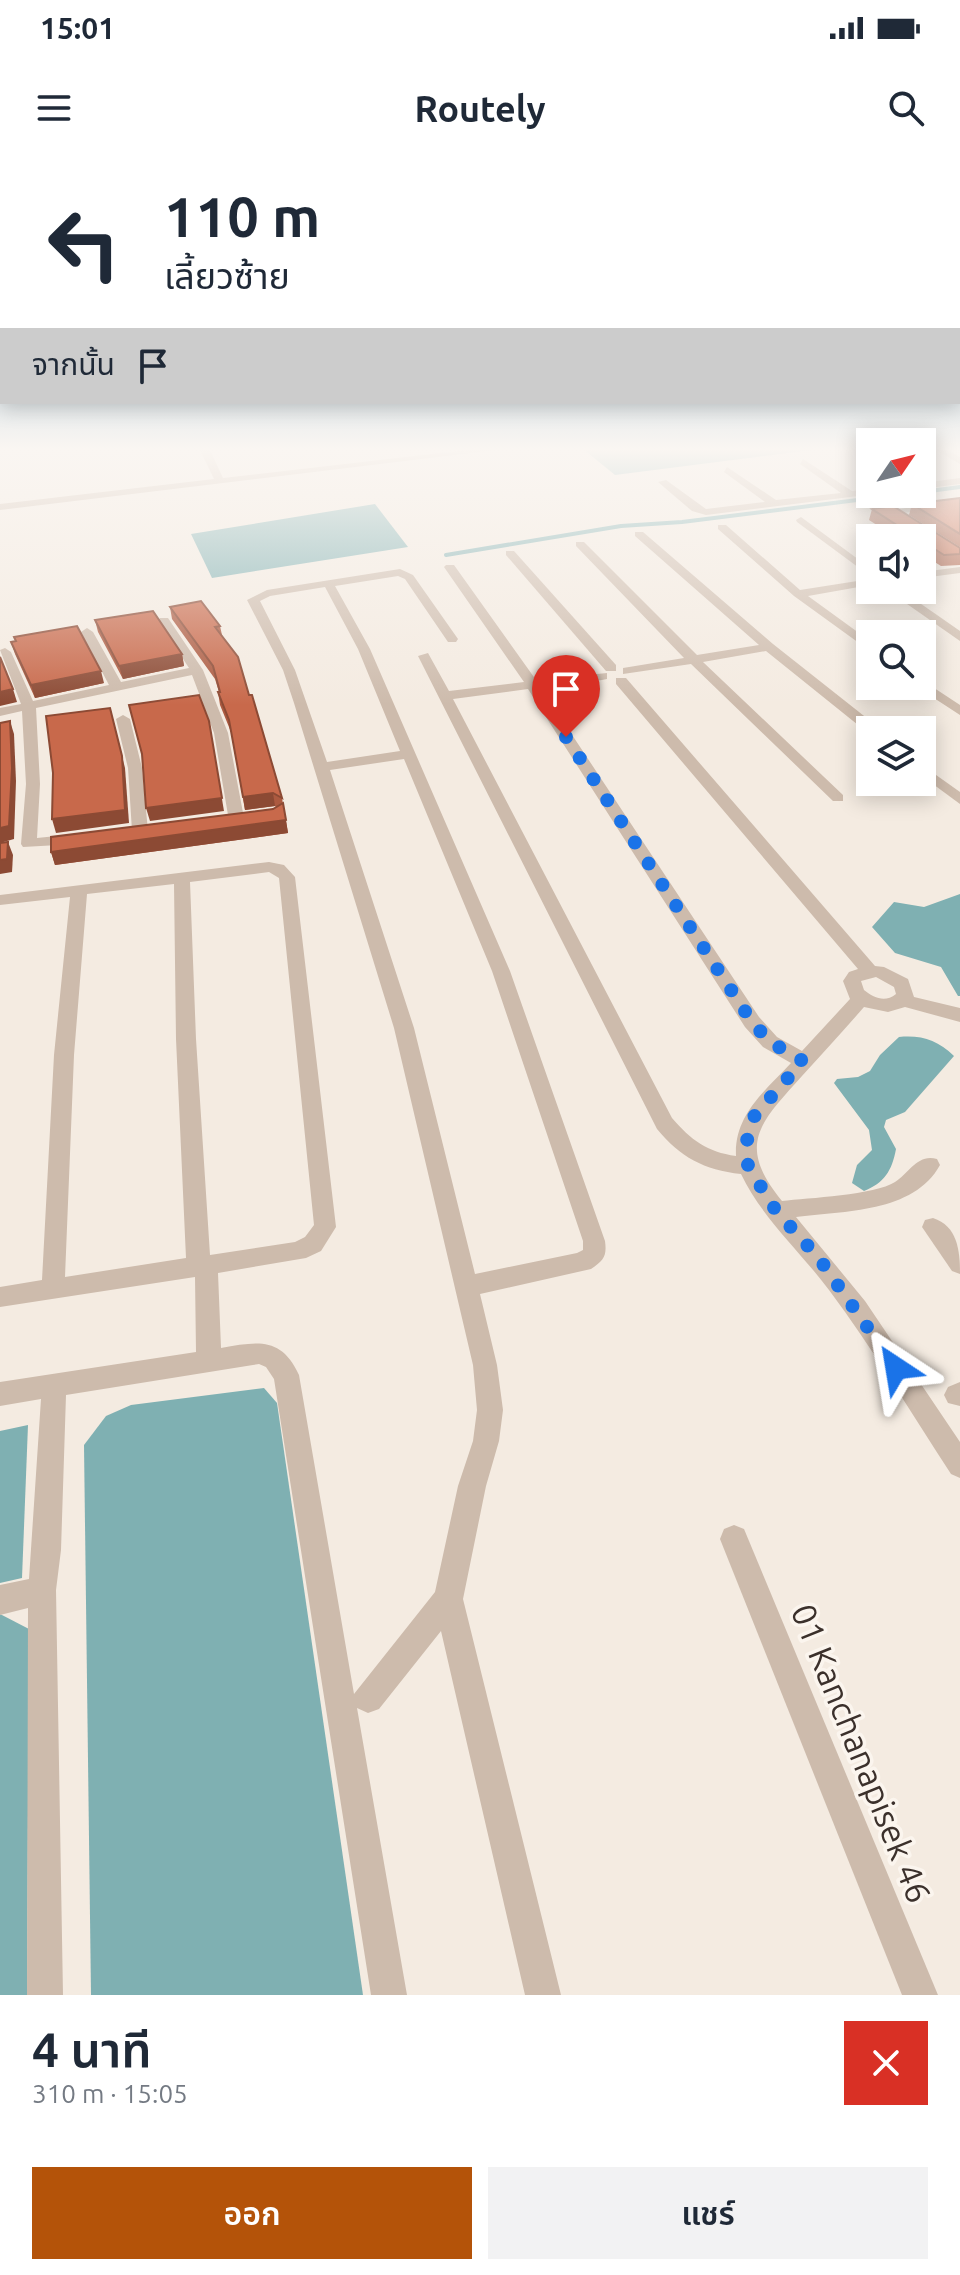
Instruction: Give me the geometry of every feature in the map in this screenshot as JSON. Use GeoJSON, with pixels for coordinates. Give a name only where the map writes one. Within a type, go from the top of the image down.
{"type":"FeatureCollection","features":[{"type":"Feature","properties":{"kind":"street"},"geometry":{"type":"LineString","coordinates":[[639,534],[769,647],[856,716]]}},
{"type":"Feature","properties":{"kind":"street"},"geometry":{"type":"LineString","coordinates":[[730,534],[798,594],[856,637]]}},
{"type":"Feature","properties":{"kind":"street"},"geometry":{"type":"LineString","coordinates":[[819,534],[856,562]]}},
{"type":"Feature","properties":{"kind":"street"},"geometry":{"type":"LineString","coordinates":[[580,544],[694,660],[838,798]]}},
{"type":"Feature","properties":{"kind":"street"},"geometry":{"type":"LineString","coordinates":[[510,553],[606,672]]}},
{"type":"Feature","properties":{"kind":"street"},"geometry":{"type":"LineString","coordinates":[[450,567],[533,686],[752,1022],[770,1042],[803,1061]]}},
{"type":"Feature","properties":{"kind":"street"},"geometry":{"type":"LineString","coordinates":[[936,573],[960,570]]}},
{"type":"Feature","properties":{"kind":"street"},"geometry":{"type":"LineString","coordinates":[[452,639],[405,573],[394,571],[267,593],[253,600],[289,670],[404,1028],[485,1365],[490,1410],[448,1599],[543,1995]]}},
{"type":"Feature","properties":{"kind":"street"},"geometry":{"type":"LineString","coordinates":[[328,583],[364,649],[501,971],[594,1241],[595,1254],[583,1262],[468,1286]]}},
{"type":"Feature","properties":{"kind":"street"},"geometry":{"type":"LineString","coordinates":[[798,594],[856,584]]}},
{"type":"Feature","properties":{"kind":"street"},"geometry":{"type":"LineString","coordinates":[[913,604],[960,637]]}},
{"type":"Feature","properties":{"kind":"street"},"geometry":{"type":"LineString","coordinates":[[164,621],[197,670],[221,733],[242,818],[195,824]]}},
{"type":"Feature","properties":{"kind":"street"},"geometry":{"type":"LineString","coordinates":[[87,632],[117,688]]}},
{"type":"Feature","properties":{"kind":"street"},"geometry":{"type":"LineString","coordinates":[[443,696],[533,686],[606,672],[624,676],[769,647]]}},
{"type":"Feature","properties":{"kind":"street"},"geometry":{"type":"LineString","coordinates":[[5,652],[29,707],[33,784],[22,846],[98,836]]}},
{"type":"Feature","properties":{"kind":"street"},"geometry":{"type":"LineString","coordinates":[[424,656],[664,1123],[693,1155],[712,1163],[748,1166]]}},
{"type":"Feature","properties":{"kind":"street"},"geometry":{"type":"LineString","coordinates":[[0,712],[197,670]]}},
{"type":"Feature","properties":{"kind":"street"},"geometry":{"type":"LineString","coordinates":[[624,676],[869,971]]}},
{"type":"Feature","properties":{"kind":"street"},"geometry":{"type":"LineString","coordinates":[[936,694],[960,711]]}},
{"type":"Feature","properties":{"kind":"street"},"geometry":{"type":"LineString","coordinates":[[123,719],[135,768],[140,831]]}},
{"type":"Feature","properties":{"kind":"street"},"geometry":{"type":"LineString","coordinates":[[321,767],[409,754]]}},
{"type":"Feature","properties":{"kind":"street"},"geometry":{"type":"LineString","coordinates":[[936,780],[960,799]]}},
{"type":"Feature","properties":{"kind":"street"},"geometry":{"type":"LineString","coordinates":[[0,900],[269,867],[278,868],[287,877],[325,1227],[313,1244],[298,1251],[0,1297]]}},
{"type":"Feature","properties":{"kind":"street"},"geometry":{"type":"LineString","coordinates":[[182,876],[186,1039],[209,1361]]}},
{"type":"Feature","properties":{"kind":"street"},"geometry":{"type":"LineString","coordinates":[[53,1288],[64,1055],[79,889]]}},
{"type":"Feature","properties":{"kind":"street"},"geometry":{"type":"LineString","coordinates":[[869,971],[887,973],[902,983],[906,995],[903,1000],[889,1006],[861,999],[852,987],[852,981],[861,972],[869,971]]}},
{"type":"Feature","properties":{"kind":"street"},"geometry":{"type":"LineString","coordinates":[[861,999],[755,1115],[747,1132],[748,1166],[776,1211],[818,1257],[864,1319],[960,1465]]}},
{"type":"Feature","properties":{"kind":"street"},"geometry":{"type":"LineString","coordinates":[[903,1000],[960,1015]]}},
{"type":"Feature","properties":{"kind":"street"},"geometry":{"type":"LineString","coordinates":[[776,1211],[876,1198],[901,1190],[929,1165]]}},
{"type":"Feature","properties":{"kind":"street"},"geometry":{"type":"LineString","coordinates":[[933,1227],[960,1264]]}},
{"type":"Feature","properties":{"kind":"street"},"geometry":{"type":"LineString","coordinates":[[0,1394],[259,1353],[275,1359],[286,1375],[389,1995]]}},
{"type":"Feature","properties":{"kind":"street"},"geometry":{"type":"LineString","coordinates":[[45,1995],[42,1590],[47,1550],[54,1385]]}},
{"type":"Feature","properties":{"kind":"street","name":"01 Kanchanapisek 46"},"geometry":{"type":"LineString","coordinates":[[734,1539],[920,1995]]}},
{"type":"Feature","properties":{"kind":"street"},"geometry":{"type":"LineString","coordinates":[[0,1600],[42,1590]]}},
{"type":"Feature","properties":{"kind":"street"},"geometry":{"type":"LineString","coordinates":[[368,1698],[448,1599]]}},
{"type":"Feature","properties":{"kind":"water"},"geometry":{"type":"Polygon","coordinates":[[[191,534],[398,534],[408,547],[212,578],[191,534]]]}},
{"type":"Feature","properties":{"kind":"water"},"geometry":{"type":"Polygon","coordinates":[[[960,894],[958,996],[941,967],[895,953],[872,927],[894,902],[924,907],[960,894]]]}},
{"type":"Feature","properties":{"kind":"water"},"geometry":{"type":"Polygon","coordinates":[[[899,1037],[929,1040],[954,1056],[905,1112],[886,1120],[884,1127],[896,1149],[894,1157],[882,1180],[864,1191],[852,1183],[857,1165],[872,1150],[869,1130],[834,1083],[837,1079],[858,1077],[870,1071],[880,1055],[899,1037]]]}},
{"type":"Feature","properties":{"kind":"water"},"geometry":{"type":"Polygon","coordinates":[[[264,1388],[277,1403],[363,1995],[91,1995],[84,1445],[106,1416],[131,1405],[264,1388]]]}},
{"type":"Feature","properties":{"kind":"water"},"geometry":{"type":"Polygon","coordinates":[[[28,1425],[22,1578],[0,1583],[0,1431],[28,1425]]]}},
{"type":"Feature","properties":{"kind":"water"},"geometry":{"type":"Polygon","coordinates":[[[0,1614],[29,1629],[27,1995],[0,1995],[0,1614]]]}},
{"type":"Feature","properties":{"kind":"building"},"geometry":{"type":"Polygon","coordinates":[[[936,534],[960,548],[960,554],[944,555],[936,550],[936,534]]]}},
{"type":"Feature","properties":{"kind":"building"},"geometry":{"type":"Polygon","coordinates":[[[201,601],[220,626],[215,627],[238,657],[282,798],[273,793],[243,797],[229,720],[218,692],[213,666],[170,607],[201,601]]]}},
{"type":"Feature","properties":{"kind":"building"},"geometry":{"type":"Polygon","coordinates":[[[153,611],[182,654],[119,666],[95,620],[153,611]]]}},
{"type":"Feature","properties":{"kind":"building"},"geometry":{"type":"Polygon","coordinates":[[[77,626],[101,671],[31,685],[11,642],[16,641],[14,637],[77,626]]]}},
{"type":"Feature","properties":{"kind":"building"},"geometry":{"type":"Polygon","coordinates":[[[0,657],[13,689],[0,692],[0,657]]]}},
{"type":"Feature","properties":{"kind":"building"},"geometry":{"type":"Polygon","coordinates":[[[199,695],[209,721],[222,798],[146,808],[142,754],[129,705],[199,695]]]}},
{"type":"Feature","properties":{"kind":"building"},"geometry":{"type":"Polygon","coordinates":[[[110,708],[122,756],[125,810],[52,819],[53,773],[46,716],[110,708]]]}},
{"type":"Feature","properties":{"kind":"building"},"geometry":{"type":"Polygon","coordinates":[[[10,721],[12,768],[9,826],[0,828],[0,723],[10,721]]]}},
{"type":"Feature","properties":{"kind":"building"},"geometry":{"type":"Polygon","coordinates":[[[283,803],[286,820],[51,852],[51,837],[273,809],[283,803]]]}},
{"type":"Feature","properties":{"kind":"building"},"geometry":{"type":"Polygon","coordinates":[[[8,842],[7,859],[0,860],[0,843],[8,842]]]}},
{"type":"Feature","properties":{"kind":"waterway"},"geometry":{"type":"LineString","coordinates":[[446,555],[575,534]]}},
{"type":"Feature","properties":{"kind":"route"},"geometry":{"type":"LineString","coordinates":[[566,737],[752,1022],[770,1042],[803,1061],[755,1115],[747,1132],[748,1166],[776,1211],[818,1257],[896,1368]]}}]}
